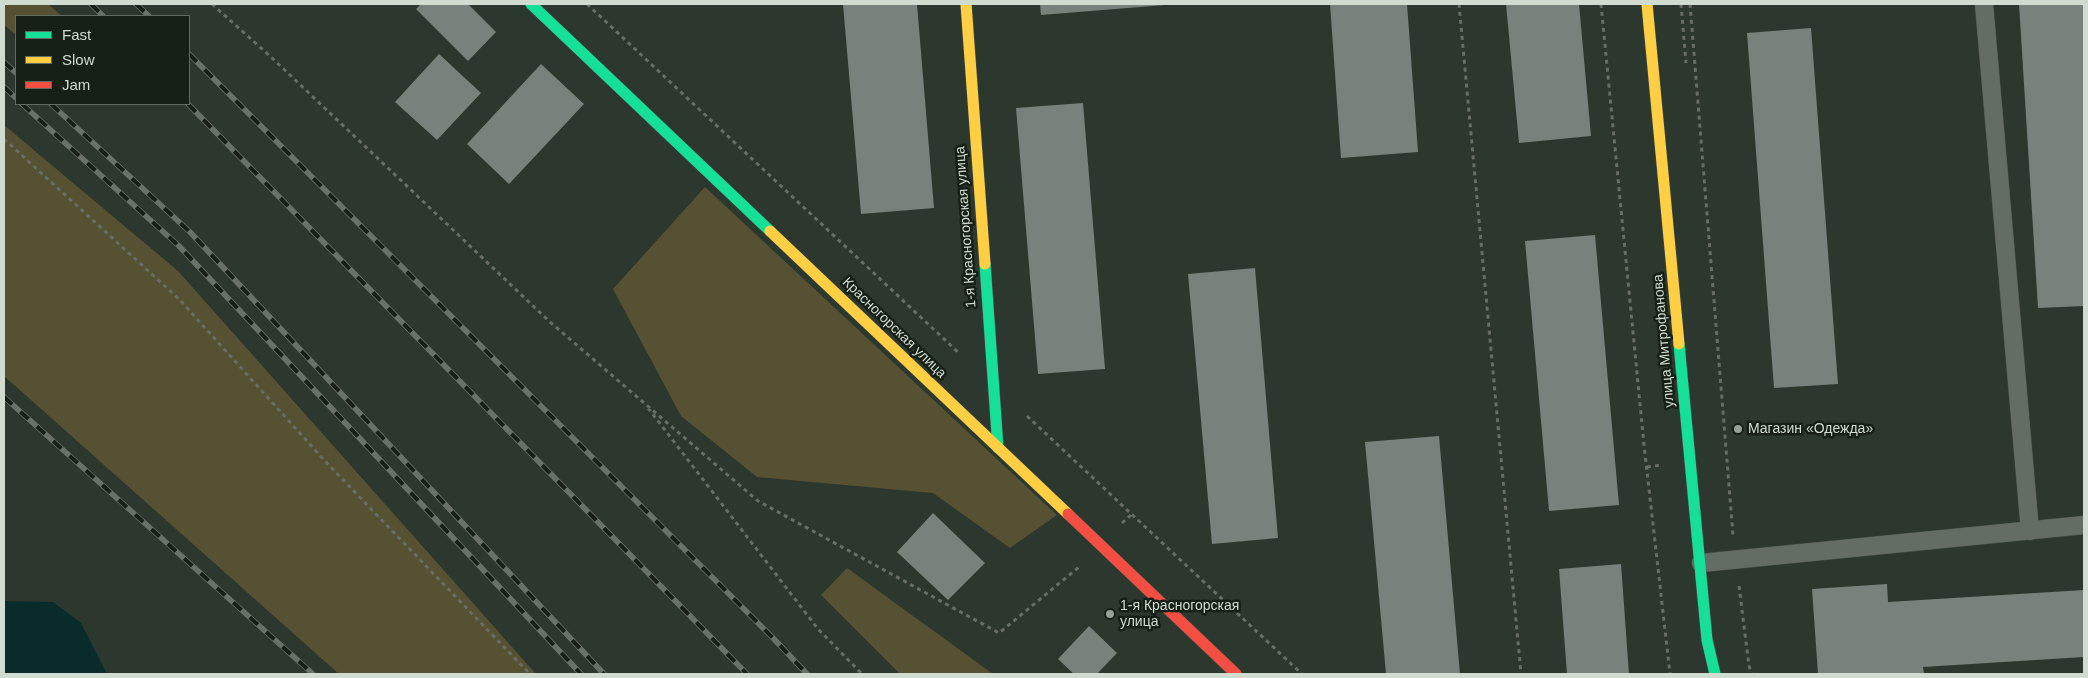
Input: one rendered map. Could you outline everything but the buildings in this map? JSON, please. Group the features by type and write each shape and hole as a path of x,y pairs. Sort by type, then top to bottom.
{"street":[{"name":"Красногорская улица","path":"531,4 1236,674"},
{"name":"1-я Красногорская улица","path":"966,4 998,448"},
{"name":"улица Митрофанова","path":"1648,4 1707,640 1715,674"}],"lane":[{"path":"1984,4 2030,531"},
{"path":"1701,563 2084,525"}],"path":[{"path":"212,4 271,57 550,322 758,501 999,633 1079,568"},
{"path":"586,4 1302,674"},
{"path":"1459,4 1521,674"},
{"path":"1601,4 1643,436 1670,674"},
{"path":"1690,4 1736,559 1749,666 1752,674"},
{"path":"4,139 179,299 324,460 530,674"},
{"path":"642,402 818,629 862,674"}],"shaded area":[{"path":"4,4 48,4 61,15 15,15 15,34 4,25"},
{"path":"4,125 178,271 536,674 339,674 4,376"},
{"path":"705,187 1057,515 1010,548 933,493 757,477 681,416 613,289"},
{"path":"847,568 993,674 900,674 821,595"}],"water":[{"path":"4,601 53,602 81,623 107,674 4,674"}],"railway":[{"path":"91,4 102,15"},
{"path":"136,4 148,15"},
{"path":"190,55 807,674"},
{"path":"4,62 15,72"},
{"path":"4,87 15,97"},
{"path":"23,105 179,246 581,674"},
{"path":"52,105 190,232 604,674"},
{"path":"189,105 747,674"},
{"path":"4,397 313,674"}],"traffic: fast":[{"path":"531,4 770,231"},
{"path":"985,264 998,448"},
{"path":"1679,344 1707,640 1715,674"}],"traffic: slow":[{"path":"966,4 985,264"},
{"path":"1647,4 1679,344"},
{"path":"770,231 1068,514"}],"traffic: jam":[{"path":"1068,514 1236,674"}],"place":[{"name":"Магазин «Одежда»","path":"1738,429"},
{"name":"1-я Красногорская улица","path":"1110,614"}]}
